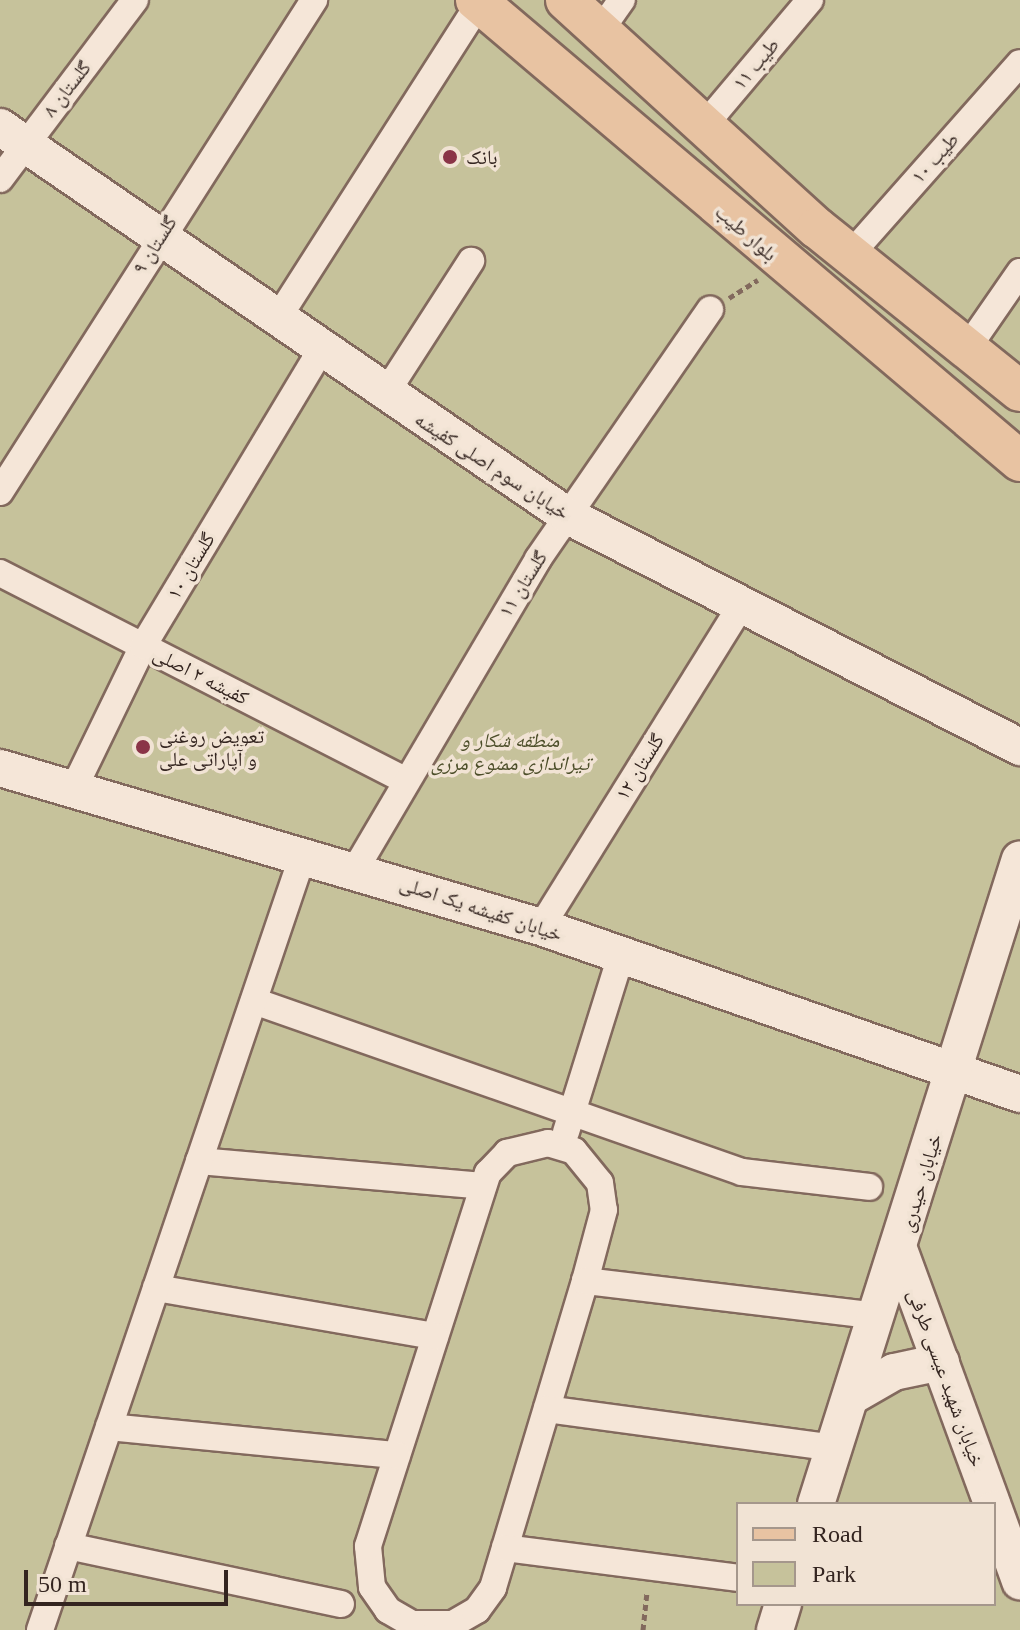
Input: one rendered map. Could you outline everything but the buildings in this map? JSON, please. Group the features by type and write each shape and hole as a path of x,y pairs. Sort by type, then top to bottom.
{"main road":[{"path":"566,0 611,16 703,127 817,228 1020,391"},
{"name":"بلوار طیب","path":"478,1 782,264 1020,461"},
{"path":"747,234 782,196"},
{"path":"782,264 791,240 817,228"}],"street":[{"name":"گلستان ۸","path":"0,179 12,135 135,0"},
{"name":"گلستان ۹","path":"0,492 158,239 314,0"},
{"name":"طیب ۱۱","path":"703,127 810,0"},
{"path":"276,321 478,1"},
{"name":"طیب ۱۰","path":"850,255 1020,63"},
{"name":"خیابان سوم اصلی کفیشه","path":"12,135 384,396 568,516 740,607 1020,747"},
{"path":"384,396 471,261"},
{"path":"966,350 1020,272"},
{"name":"گلستان ۱۱","path":"355,870 402,779 568,516 710,310"},
{"name":"گلستان ۱۰","path":"74,788 143,646 320,352"},
{"name":"کفیشه ۲ اصلی","path":"0,573 402,779"},
{"name":"گلستان ۱۲","path":"541,927 740,607"},
{"name":"خیابان کفیشه یک اصلی","path":"0,768 541,927 1020,1094"},
{"path":"40,1630 303,855"},
{"name":"خیابان حیدری","path":"817,1502 900,1252 1020,859"},
{"path":"562,1146 621,955"},
{"path":"254,1001 571,1117 742,1172 869,1187"},
{"path":"534,1143 562,1146 586,1160 604,1196 585,1281 505,1548 477,1610 440,1627 411,1627 385,1620 372,1587 366,1560 483,1186 507,1153 534,1143"},
{"path":"199,1161 483,1186"},
{"name":"خیابان شهید عیسی طرفی","path":"900,1252 992,1502"},
{"path":"585,1281 879,1316"},
{"path":"156,1288 435,1336"},
{"path":"852,1396 894,1372 941,1362"},
{"path":"547,1409 834,1448"},
{"path":"109,1427 397,1455"},
{"name":"خیابان شهید عیسی طرفی","path":"996,1514 1020,1581"},
{"path":"68,1546 341,1604"},
{"path":"505,1548 736,1578"},
{"path":"775,1630 782,1606"}],"path":[{"path":"710,310 782,264"},
{"path":"643,1630 650,1567"}],"green space":[{"name":"منطقه شکار و تیراندازی ممنوع مرزی","path":"0,0 1020,0 1020,1630 0,1630"}],"place":[{"name":"بانک","path":"450,157"},
{"name":"تعویض روغنی و آپاراتی علی","path":"143,747"}]}
